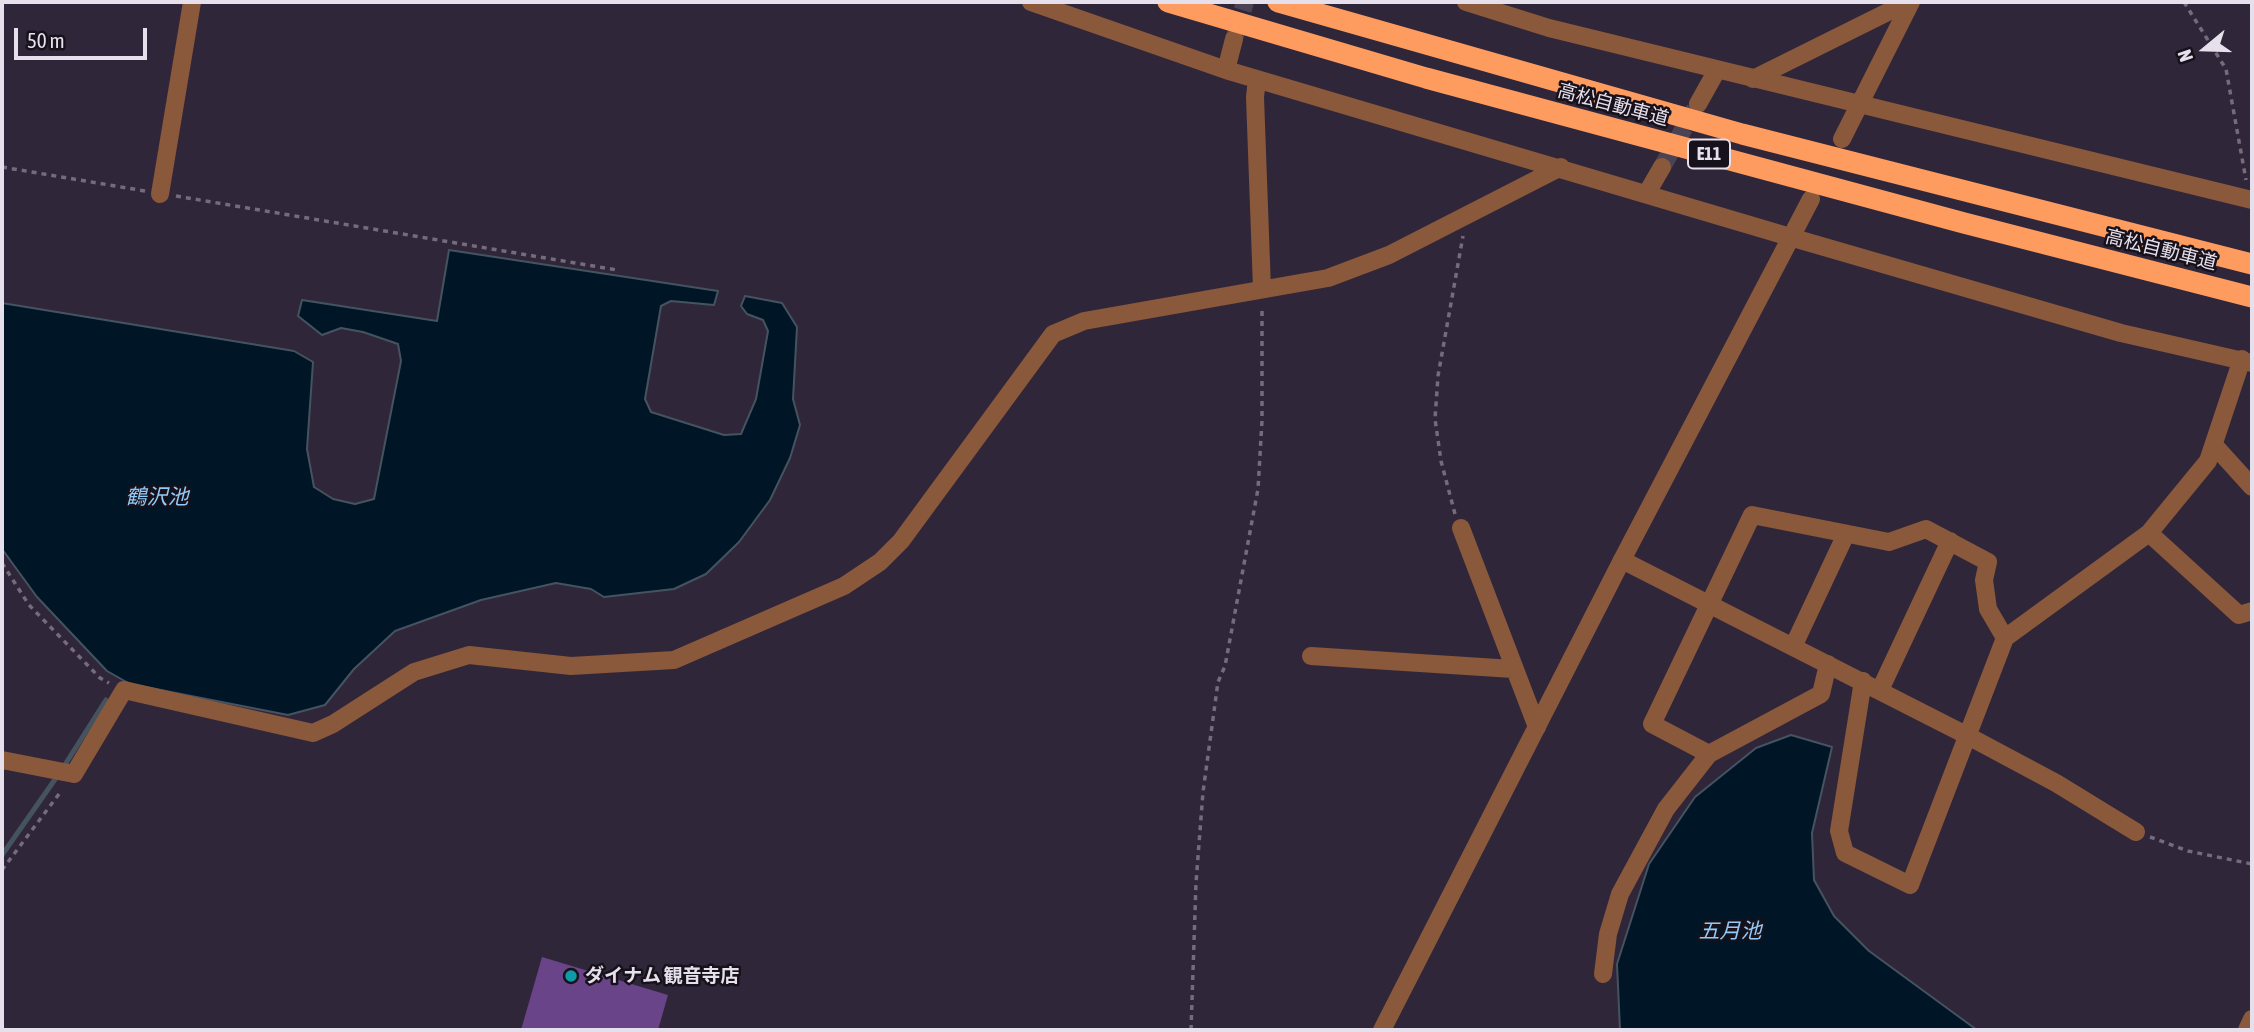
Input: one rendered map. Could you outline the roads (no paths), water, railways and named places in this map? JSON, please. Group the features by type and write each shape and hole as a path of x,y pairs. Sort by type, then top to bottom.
{"highway":[{"name":"高松自動車道","path":"1168,2 1480,93 2252,297"},
{"name":"高松自動車道","path":"1278,2 1742,134 2252,264"}],"street":[{"path":"160,194 192,2"},
{"path":"1031,2 1226,70 1561,167 1790,237 2121,333 2247,361 2208,461 2149,533 2005,638 1910,885 1845,853 1839,831 1863,681"},
{"path":"1466,2 1549,28 2250,200"},
{"path":"1753,79 1910,2"},
{"path":"1842,139 1910,2"},
{"path":"1226,70 1234,39"},
{"path":"1698,104 1717,69"},
{"path":"1257,79 1255,97 1262,289"},
{"path":"2,760 74,774 124,690 313,733 333,724 414,672 469,655 571,666 674,660 844,586 880,562 901,541 1053,334 1084,321 1328,278 1390,255 1561,167"},
{"path":"1647,193 1662,167"},
{"path":"1382,1030 1622,560 1811,199"},
{"path":"2214,445 2252,487"},
{"path":"1710,754 1652,723 1752,515 1889,542 1926,529 1988,562 1983,580 1988,608 2005,638"},
{"path":"1461,528 1537,727"},
{"path":"2149,533 2239,615 2252,611"},
{"path":"1793,647 1846,534"},
{"path":"1880,690 1950,541"},
{"path":"1622,560 1968,736 2056,783 2136,832"},
{"path":"1311,656 1513,669"},
{"path":"1603,974 1608,934 1620,894 1666,808 1710,754 1821,694 1828,664"},
{"path":"2247,1030 2252,1019"}],"water":[{"name":"鶴沢池","path":"449,250 718,291 714,305 671,301 661,306 645,399 651,412 724,435 741,434 756,399 768,331 763,320 747,314 741,306 745,296 782,303 797,327 793,399 800,425 790,458 770,500 739,542 706,574 674,589 604,597 591,589 556,583 481,600 395,631 354,669 325,705 288,715 130,684 107,671 37,597 2,549 2,303 294,351 313,362 307,449 314,487 333,499 355,504 374,499 401,361 398,344 341,328 322,335 298,316 302,300 437,321"},
{"name":"五月池","path":"1791,735 1832,747 1812,833 1814,880 1834,916 1869,951 1977,1030 1620,1030 1617,964 1649,864 1695,797 1756,748"}],"waterway":[{"path":"66,763 106,700"},
{"path":"2,855 56,778"}],"tunnel":[{"path":"1235,36 1245,2"},
{"path":"1662,167 1695,109"}],"place":[{"name":"ダイナム 観音寺店","path":"571,976"}]}
